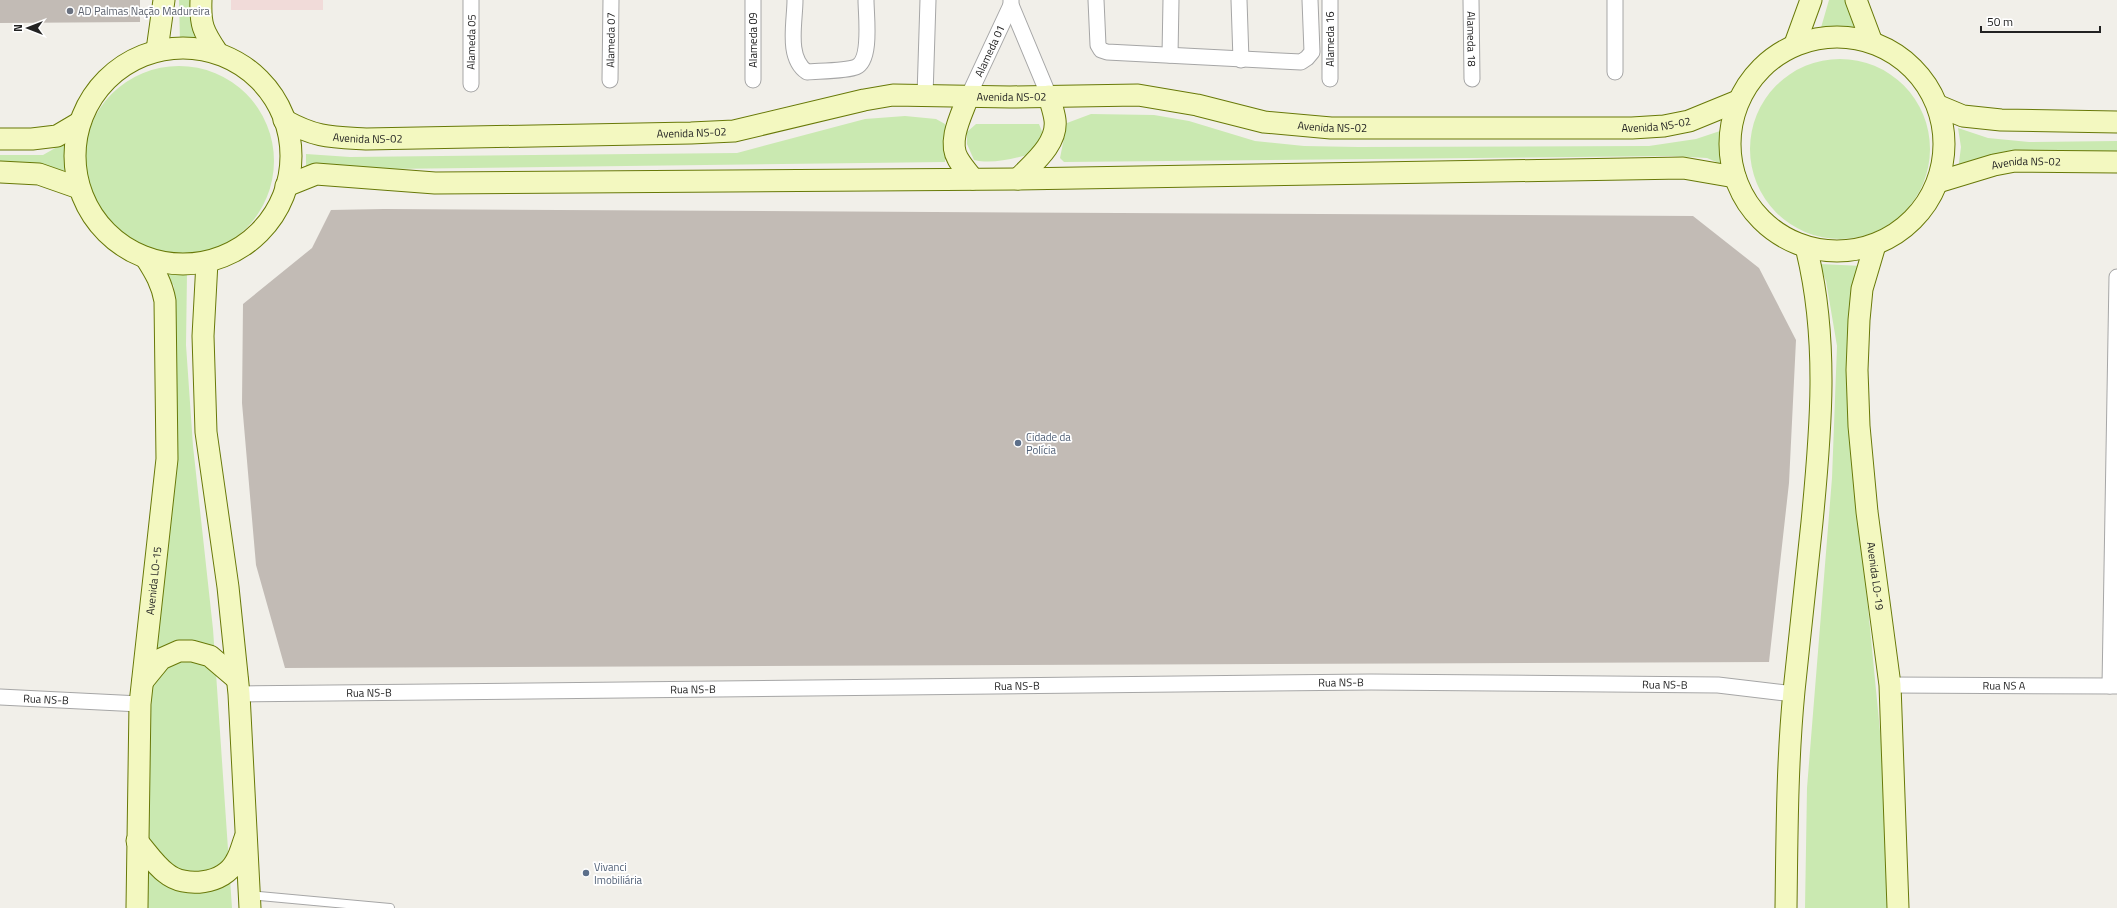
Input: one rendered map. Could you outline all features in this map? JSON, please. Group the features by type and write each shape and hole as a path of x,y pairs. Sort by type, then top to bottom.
{"street":[{"path":"157,50 164,0"},
{"path":"201,0 200,17 204,32 217,52"},
{"name":"Alameda 05","path":"471,0 471,84"},
{"name":"Alameda 07","path":"610,80 611,0"},
{"name":"Alameda 09","path":"753,0 753,80"},
{"path":"796,0 794,49 800,68 807,72 856,67 862,61 867,52 866,0"},
{"path":"925,96 928,0"},
{"path":"1096,0 1096,34 1098,45 1101,50 1107,52 1301,62 1308,58 1312,52 1310,0"},
{"path":"1170,55 1171,0"},
{"path":"1239,0 1241,60"},
{"name":"Alameda 16","path":"1330,0 1330,79"},
{"name":"Alameda 18","path":"1471,0 1472,79"},
{"path":"1615,0 1615,72"},
{"path":"1795,44 1811,0"},
{"path":"1856,0 1871,40"},
{"name":"Alameda 01","path":"1011,2 1049,96"},
{"name":"Alameda 01","path":"968,97 1011,2"},
{"path":"1833,35 1852,36 1871,40 1897,55 1917,74 1926,84 1939,106 1945,132 1944,157 1938,182 1928,202 1914,220 1896,235 1876,245 1853,251 1829,252 1806,247 1775,232 1761,219 1750,207 1735,176 1730,152 1731,126 1738,101 1750,81 1761,68 1777,54 1795,44 1813,38 1833,35"},
{"path":"187,47 217,52 239,63 258,78 274,98 284,120 290,149 290,164 286,186 275,211 259,232 237,249 207,262 168,263 146,258 117,242 104,230 94,218 79,188 74,155 79,123 96,90 123,64 157,50 187,47"},
{"name":"Avenida NS-02","path":"284,120 303,130 322,137 366,139 691,133 734,131 864,100 893,95 968,97 1138,95 1197,105 1264,122 1331,128 1632,128 1664,126 1689,120 1738,101"},
{"path":"1018,179 1046,148 1054,134 1055,122 1049,96"},
{"path":"968,97 956,131 954,146 957,158 973,179"},
{"path":"1939,106 1963,116 2001,120 2117,122"},
{"path":"0,140 32,139 57,136 79,123"},
{"name":"Avenida NS-02","path":"1938,182 1994,165 2015,161 2117,162"},
{"path":"286,186 316,174 435,182 1018,179 1683,168 1735,176"},
{"path":"0,172 39,174 79,188"},
{"name":"Avenida LO-19","path":"1876,245 1862,289 1859,320 1857,378 1859,426 1867,512 1890,685 1898,908"},
{"path":"1786,908 1794,694 1819,455 1821,396 1819,312 1806,247"},
{"name":"Avenida LO-15","path":"137,908 140,704 167,459 166,307 162,288 146,258"},
{"path":"207,262 204,336 206,432 228,587 238,686 250,901"},
{"path":"2113,686 2117,277"},
{"path":"143,681 161,659 178,651 185,651 210,656 238,686"},
{"name":"Rua NS-B","path":"238,686 1387,682 1718,685 1794,694"},
{"name":"Rua NS A","path":"1890,685 2113,686"},
{"name":"Rua NS-B","path":"0,697 140,704"},
{"path":"137,841 166,873 184,882 210,881 225,874 236,862 247,832"}],"lane":[{"path":"250,901 390,908"}],"shaded area":[{"path":"231,0 323,0 323,10 231,10"}],"green space":[{"path":"179,0 192,0 192,20 196,43 180,43"},
{"path":"1829,0 1851,0 1858,30 1820,31"},
{"path":"1849,59 1858,60 1883,69 1904,85 1920,106 1929,131 1929,167 1920,192 1904,213 1883,229 1875,232 1858,238 1831,239 1822,238 1797,229 1783,219 1770,206 1760,192 1751,167 1750,140 1751,131 1760,106 1770,92 1783,79 1797,69 1822,60"},
{"path":"170,66 188,66 207,70 224,77 239,87 253,101 263,116 270,133 274,152 274,170 270,189 263,206 253,221 239,235 224,245 207,252 188,256 170,256 151,252 134,245 119,235 105,221 95,206 88,189 84,170 84,152 88,133 95,116 105,101 119,87 134,77 151,70"},
{"path":"1091,114 1154,115 1189,121 1255,141 1304,146 1649,146 1696,139 1720,131 1721,164 1707,158 1671,156 1064,162 1060,158 1067,123"},
{"path":"905,116 936,119 945,124 945,162 306,170 306,154 350,157 737,153 865,119"},
{"path":"976,124 1039,124 1043,134 1037,153 989,162 974,160 967,144 967,132"},
{"path":"1958,128 1988,138 2029,142 2117,141 2117,153 1958,170 1961,147"},
{"path":"64,143 65,171 33,164 0,166 0,155 43,155"},
{"path":"1819,264 1863,266 1850,313 1847,346 1850,422 1886,793 1889,908 1805,908 1807,788 1832,478 1837,346 1826,281"},
{"path":"162,271 187,273 186,345 193,446 213,629 232,908 146,908 151,708 175,361 174,286"}],"building":[{"name":"AD Palmas Nação Madureira","path":"0,0 140,0 140,22 0,23"},
{"name":"Cidade da Polícia","path":"384,209 1693,216 1759,268 1796,340 1789,483 1769,662 285,668 256,565 242,403 243,304 312,248 331,210"}],"place":[{"name":"AD Palmas Nação Madureira","path":"70,11"},
{"name":"Cidade da Polícia","path":"1018,443"},
{"name":"Vivanci Imobiliária","path":"586,873"}]}
